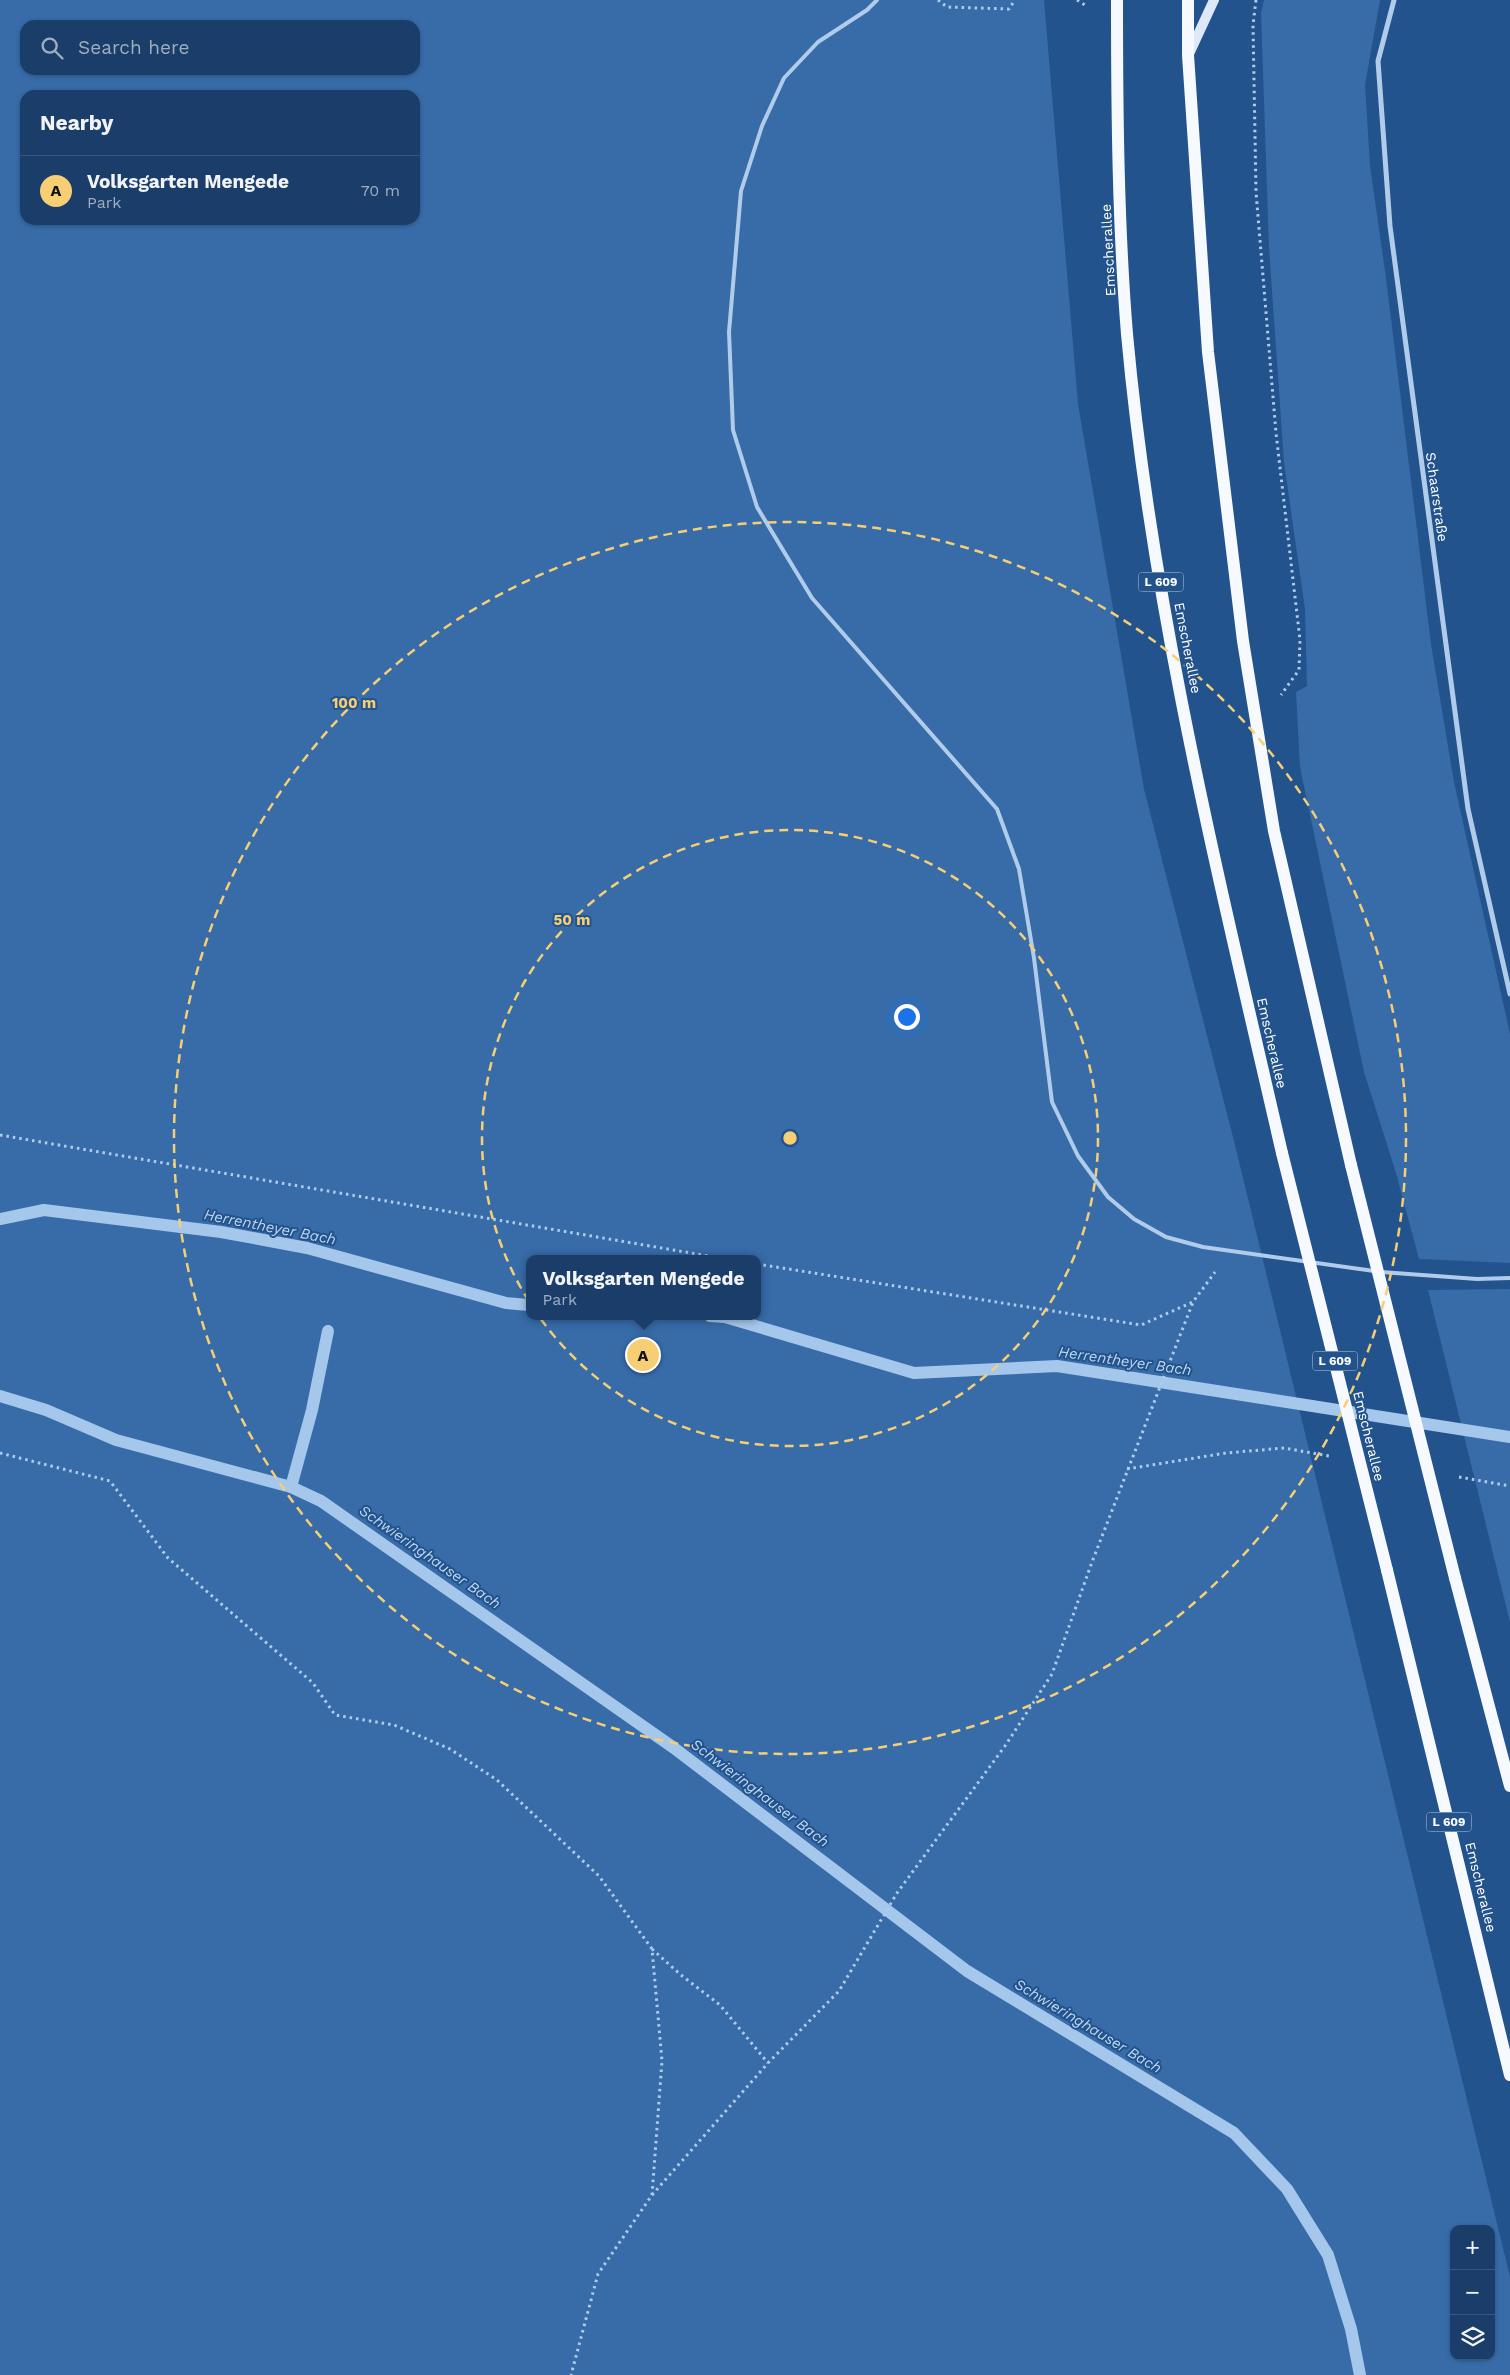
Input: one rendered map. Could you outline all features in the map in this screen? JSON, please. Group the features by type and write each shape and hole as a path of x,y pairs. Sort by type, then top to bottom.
{"main road":[{"name":"Emscherallee","path":"1117,0 1120,187 1127,334 1142,458 1162,591 1198,784 1282,1153 1387,1570 1510,2075"},
{"path":"1188,0 1188,55 1208,352 1243,641 1274,831 1351,1165 1455,1578 1510,1786"},
{"path":"1188,55 1214,0"}],"street":[{"name":"Schaarstraße","path":"1394,0 1378,61 1390,226 1468,809 1510,994"}],"lane":[{"path":"877,0 868,10 818,42 784,78 762,126 740,191 728,332 734,430 757,507 812,598 997,809 1019,869 1034,958 1052,1102 1078,1156 1108,1197 1134,1219 1166,1237 1203,1246 1391,1274 1477,1279 1510,1278"}],"path":[{"path":"938,0 947,7 1009,9 1016,0"},
{"path":"1256,0 1253,25 1256,192 1276,433 1300,640 1299,670 1257,727"},
{"path":"0,1135 703,1255"},
{"path":"571,2375 598,2274 652,2195 768,2063 839,1991 897,1893 1005,1746 1052,1674 1146,1419 1193,1302 1232,1249"},
{"path":"761,1265 1142,1325 1193,1302"},
{"path":"1127,1470 1226,1452 1284,1448 1333,1456"},
{"path":"0,1454 110,1481 168,1558 313,1683 335,1715 394,1725 450,1749 497,1780 599,1876 652,1949 681,1975 720,2005 768,2063"},
{"path":"1451,1476 1510,1486"},
{"path":"652,1949 662,2061 652,2195"}],"shaded area":[{"path":"0,0 1044,0 1078,404 1144,789 1235,1145 1510,2277 1510,2375 0,2375"},
{"path":"1264,0 1380,0 1365,85 1370,166 1386,278 1431,644 1454,782 1510,1034 1510,1263 1419,1259 1396,1173 1364,1072 1300,767 1296,692 1307,686 1305,609 1284,462 1269,248 1261,13"},
{"path":"1510,1289 1510,1622 1428,1290"}],"waterway":[{"name":"Herrentheyer Bach","path":"0,1219 44,1210 221,1232 307,1248 506,1303 526,1305"},
{"name":"Herrentheyer Bach","path":"735,1320 914,1373 1057,1366 1510,1437"},
{"path":"291,1487 312,1410 328,1331"},
{"name":"Schwieringhauser Bach","path":"0,1396 46,1410 116,1440 291,1487 321,1501 674,1748 967,1971 1234,2133 1287,2189 1328,2255 1351,2329 1360,2375"}],"place":[{"name":"Volksgarten Mengede","path":"643,1355"}]}
